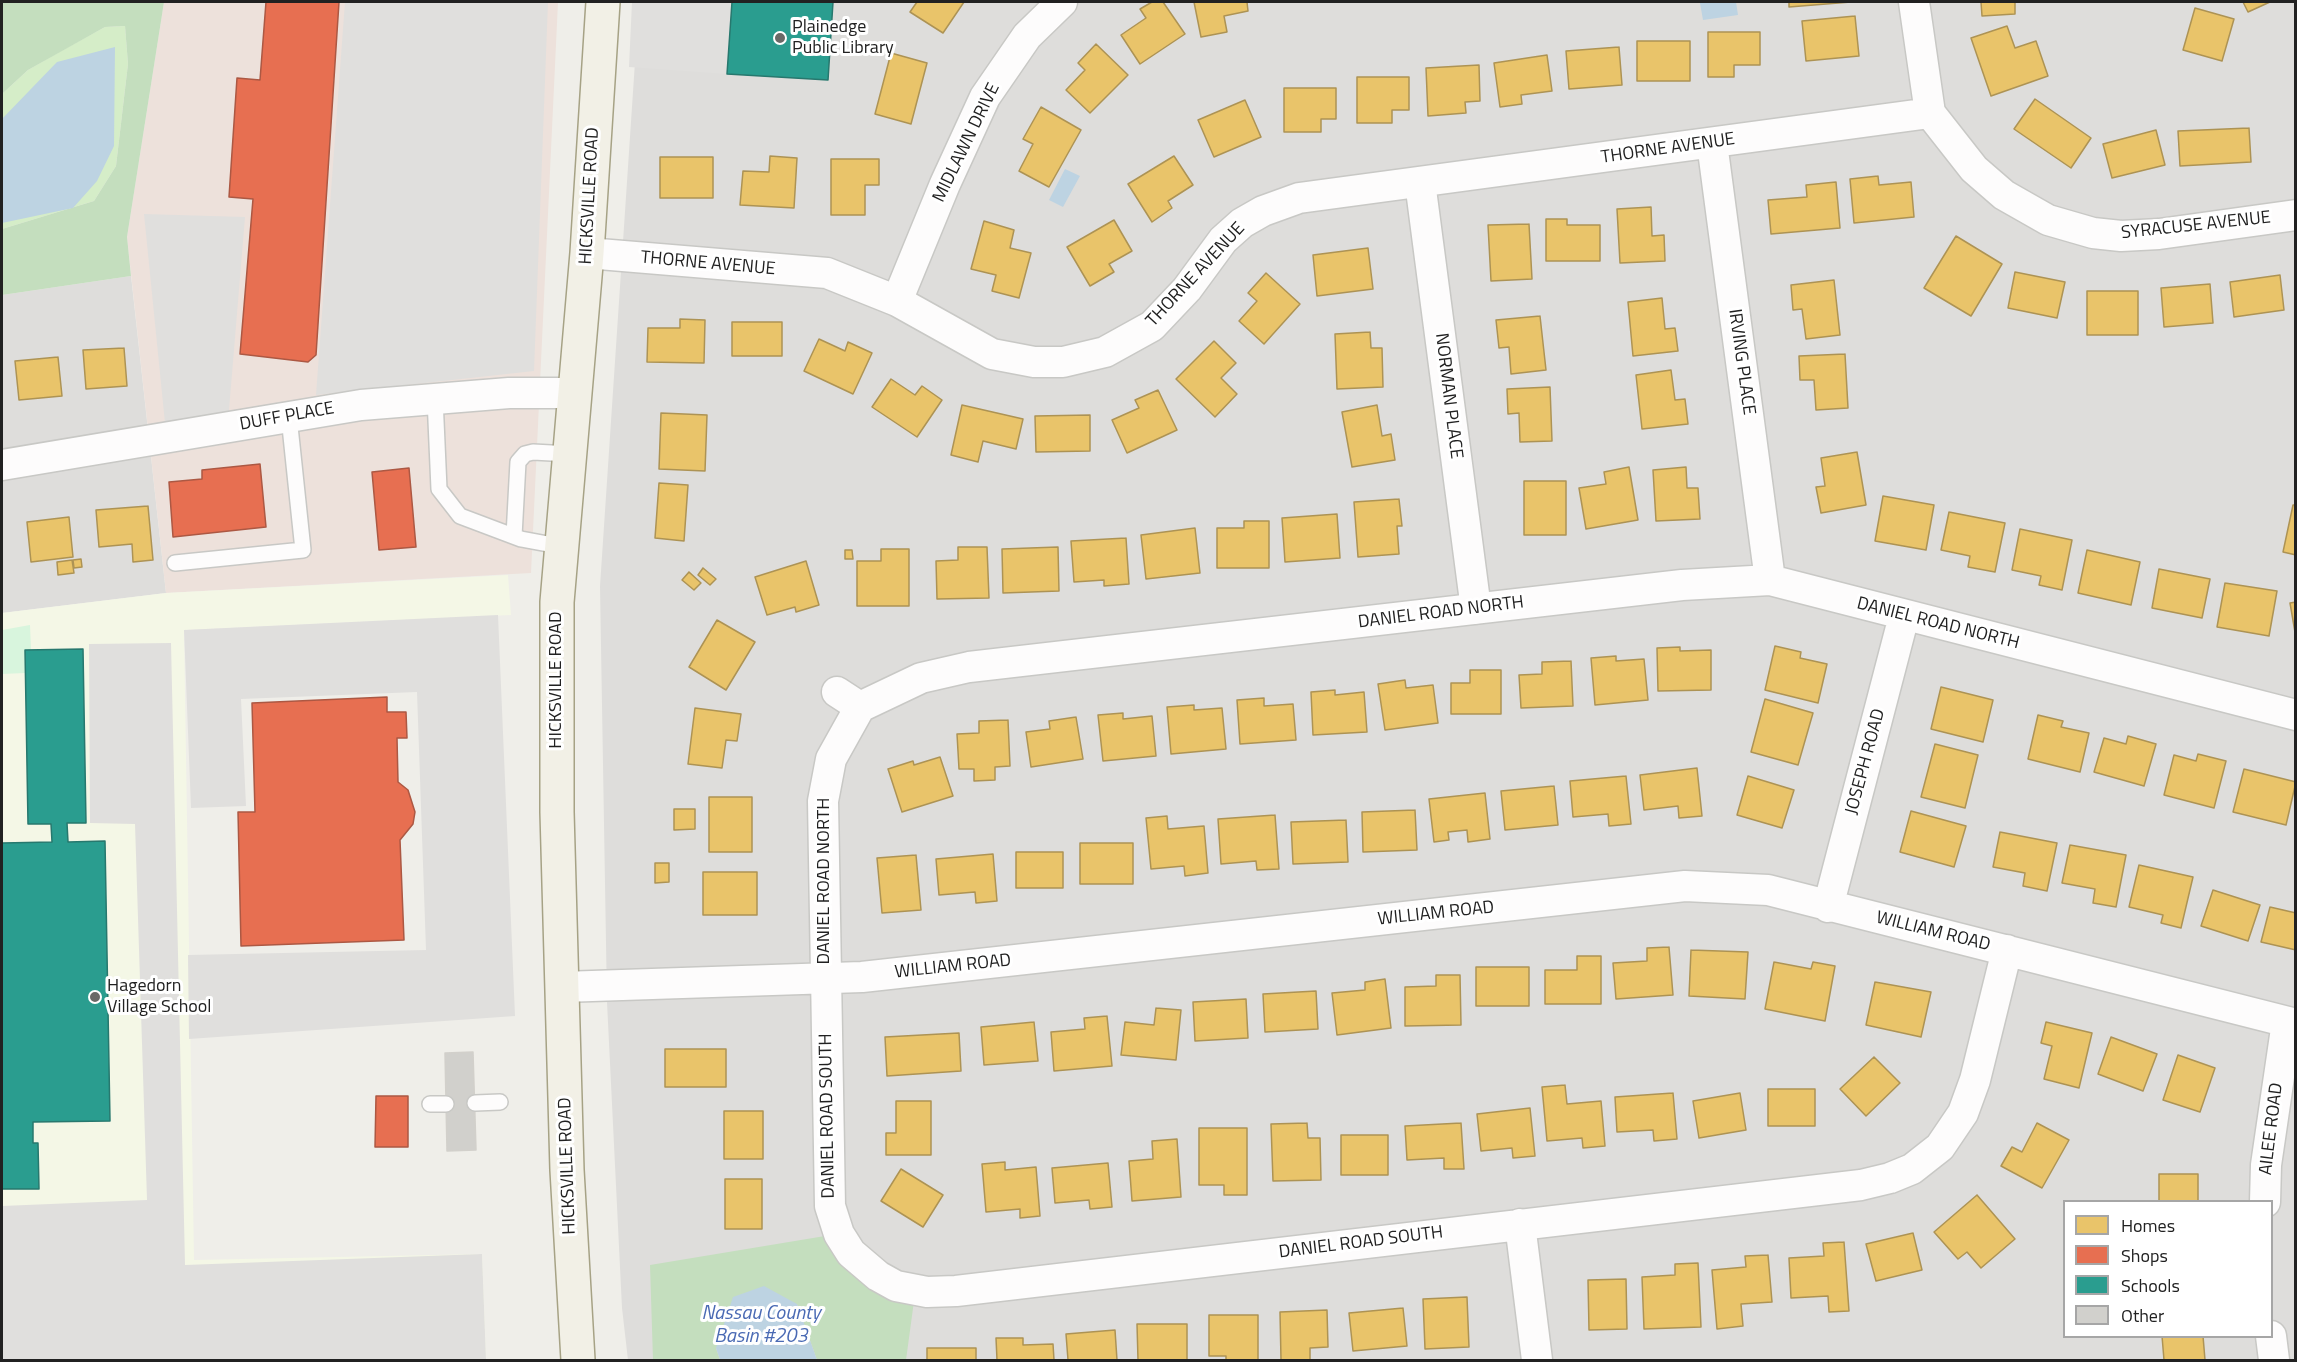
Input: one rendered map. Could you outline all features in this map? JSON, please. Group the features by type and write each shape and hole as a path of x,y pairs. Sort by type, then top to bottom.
{"main road":[{"name":"HICKSVILLE ROAD","path":"578,1360 567,1181 557,812 557,603 564,547 587,253 603,2"}],"street":[{"name":"MIDLAWN DRIVE","path":"897,301 945,184 985,97 1027,36 1062,2"},
{"name":"SYRACUSE AVENUE","path":"1914,2 1930,113 1974,169 2004,195 2048,220 2093,233 2121,236 2159,234 2295,215"},
{"name":"THORNE AVENUE","path":"587,253 827,273 897,301 992,354 1034,362 1063,362 1105,352 1152,326 1187,289 1223,240 1242,223 1263,211 1299,198 1930,113"},
{"name":"IRVING PLACE","path":"1712,143 1770,580"},
{"name":"NORMAN PLACE","path":"1420,182 1476,609"},
{"name":"DUFF PLACE","path":"2,465 361,405 509,393 576,384"},
{"name":"DANIEL ROAD NORTH","path":"826,980 823,801 831,759 849,700 921,678 969,667 1682,585 1770,580 2295,715"},
{"name":"JOSEPH ROAD","path":"1828,907 1904,616"},
{"name":"WILLIAM ROAD","path":"562,987 826,980 1685,886 1768,890 2291,1023"},
{"name":"DANIEL ROAD SOUTH","path":"826,980 830,1206 839,1234 851,1253 878,1276 896,1286 927,1292 956,1291 1861,1185 1890,1178 1912,1168 1940,1147 1963,1113 1975,1080 2007,950"},
{"name":"AILEE ROAD","path":"2265,1200 2266,1165 2291,1023"},
{"path":"1520,1224 1537,1360"},
{"path":"2271,1338 2274,1360"}],"lane":[{"path":"435,398 439,489 460,516 514,536 564,547"},
{"path":"175,563 303,550 289,417"},
{"path":"514,536 518,462 525,454 532,452 570,454"},
{"path":"475,1103 500,1102"}],"shaded area":[{"path":"164,2 558,2 531,573 166,593 127,237"},
{"path":"345,2 548,2 534,371 316,395"},
{"path":"632,2 732,2 727,74 629,67"},
{"path":"639,2 2295,2 2295,1360 628,1360 622,1308 607,1002 600,586"},
{"path":"144,214 245,217 228,422 166,433"},
{"path":"131,276 166,593 2,613 2,295"},
{"name":"Hagedorn Village School","path":"508,575 511,615 184,630 194,1260 482,1254 486,1360 2,1360 2,613 166,593"},
{"path":"498,615 515,1016 189,1039 188,955 426,950 417,692 241,699 246,806 191,808 184,630"},
{"path":"171,643 185,1265 482,1254 486,1360 2,1360 2,1206 147,1200 135,824 90,823 89,644"}],"green space":[{"path":"2,2 164,2 127,237 131,276 2,295 2,229 94,201 116,166 128,64 125,26 105,27 28,70 2,94"},
{"path":"125,26 128,64 116,166 94,201 2,229 2,94 28,70 61,51 105,27"},
{"path":"30,625 31,650 25,650 25,673 2,674 2,630"},
{"path":"825,1236 914,1301 906,1360 817,1360 797,1304 716,1348 720,1360 653,1360 650,1265"}],"water":[{"path":"1736,2 1738,15 1703,20 1700,3"},
{"path":"115,47 114,146 97,181 73,208 2,223 2,119 57,62"},
{"path":"1065,169 1080,176 1063,207 1049,200"},
{"name":"Nassau County Basin #203","path":"764,1286 797,1304 817,1360 720,1360 716,1348 733,1297"}],"building: Homes":[{"path":"917,2 964,2 943,33 910,12"},
{"path":"1152,2 1163,2 1185,34 1140,64 1121,35 1146,18 1140,9"},
{"path":"1194,2 1247,2 1248,11 1224,16 1227,32 1201,37"},
{"path":"1789,2 1851,2 1789,7"},
{"path":"1981,2 2015,2 2015,14 1982,16"},
{"path":"2243,2 2270,2 2248,12"},
{"path":"2195,8 2234,19 2222,61 2183,50"},
{"path":"1855,16 1859,56 1806,61 1802,21"},
{"path":"2007,26 2015,48 2036,41 2048,76 1991,96 1971,38"},
{"path":"1708,32 1760,32 1760,65 1734,65 1734,77 1708,77"},
{"path":"1637,41 1690,41 1690,81 1637,81"},
{"path":"1096,44 1128,75 1090,113 1066,90 1085,70 1078,63"},
{"path":"1619,47 1622,85 1569,89 1566,51"},
{"path":"891,53 927,63 911,124 875,114"},
{"path":"1547,55 1552,91 1521,95 1522,104 1500,107 1494,63"},
{"path":"1479,65 1480,101 1465,102 1466,113 1428,116 1426,68"},
{"path":"1357,77 1409,77 1409,110 1392,110 1392,123 1357,123"},
{"path":"1284,88 1336,88 1336,119 1321,119 1321,132 1284,132"},
{"path":"2035,99 2091,138 2071,168 2014,129"},
{"path":"1245,100 1261,137 1214,157 1198,120"},
{"path":"1041,107 1081,130 1049,187 1019,171 1033,144 1023,139"},
{"path":"2249,128 2251,162 2180,166 2178,131"},
{"path":"2156,130 2165,165 2112,178 2103,144"},
{"path":"770,156 797,158 794,208 740,205 743,171 769,172"},
{"path":"1174,156 1193,185 1168,201 1172,208 1152,222 1128,184"},
{"path":"660,157 713,157 713,198 660,198"},
{"path":"831,159 879,159 879,185 865,185 865,215 831,215"},
{"path":"1878,176 1879,185 1911,182 1914,217 1854,223 1850,179"},
{"path":"1836,182 1840,228 1771,234 1768,200 1807,197 1806,185"},
{"path":"1651,207 1652,236 1664,235 1665,261 1620,263 1617,209"},
{"path":"1546,219 1567,219 1567,225 1600,225 1600,261 1546,261"},
{"path":"1114,220 1132,251 1109,264 1114,272 1090,286 1067,247"},
{"path":"984,221 1014,230 1010,248 1031,253 1019,298 992,291 996,275 971,269"},
{"path":"1529,224 1532,279 1491,281 1488,225"},
{"path":"1956,236 2002,264 1971,316 1924,288"},
{"path":"1368,248 1373,289 1317,296 1313,255"},
{"path":"2015,272 2065,282 2057,318 2008,308"},
{"path":"1266,273 1300,304 1264,344 1239,321 1257,301 1248,293"},
{"path":"2280,275 2284,310 2234,317 2230,282"},
{"path":"1834,280 1840,335 1806,339 1802,309 1793,310 1791,285"},
{"path":"2210,284 2213,323 2164,327 2161,288"},
{"path":"2087,291 2138,291 2138,335 2087,335"},
{"path":"1662,298 1665,329 1675,328 1678,351 1633,356 1628,302"},
{"path":"1540,316 1546,370 1511,374 1509,347 1499,348 1496,320"},
{"path":"680,319 705,320 704,363 647,362 648,328 680,328"},
{"path":"732,322 782,322 782,356 732,356"},
{"path":"1370,332 1371,348 1382,348 1383,387 1337,389 1335,334"},
{"path":"819,339 845,351 848,342 872,353 853,394 804,371"},
{"path":"1214,341 1236,363 1221,378 1237,394 1215,417 1176,379"},
{"path":"124,348 127,386 86,389 83,350"},
{"path":"1845,354 1848,408 1816,410 1814,380 1800,380 1799,356"},
{"path":"58,357 62,396 19,400 15,361"},
{"path":"1671,370 1675,400 1685,399 1688,424 1642,429 1636,375"},
{"path":"891,379 915,395 922,386 942,400 917,437 872,407"},
{"path":"1550,387 1552,441 1520,442 1519,413 1508,414 1507,389"},
{"path":"1158,390 1177,430 1127,453 1112,420 1139,408 1135,400"},
{"path":"962,405 1023,419 1016,449 983,441 978,462 951,455"},
{"path":"1377,405 1382,436 1391,434 1395,460 1352,467 1342,412"},
{"path":"661,413 707,415 705,471 659,469"},
{"path":"1090,415 1090,451 1036,452 1035,416"},
{"path":"1857,452 1866,505 1821,513 1816,487 1825,486 1821,458"},
{"path":"1629,467 1638,520 1586,529 1579,488 1606,484 1604,472"},
{"path":"1686,467 1687,488 1698,488 1700,519 1656,521 1653,470"},
{"path":"1524,481 1566,481 1566,535 1524,535"},
{"path":"659,483 688,485 684,541 655,538"},
{"path":"1883,496 1934,505 1926,550 1875,541"},
{"path":"1399,499 1402,526 1397,526 1399,554 1358,557 1354,502"},
{"path":"2293,505 2296,505 2296,555 2283,552"},
{"path":"148,506 153,560 133,562 132,544 99,547 96,510"},
{"path":"1949,512 2005,523 1995,572 1968,567 1970,556 1941,550"},
{"path":"1337,514 1340,558 1285,562 1282,518"},
{"path":"69,517 73,557 31,562 27,522"},
{"path":"1244,521 1269,521 1269,568 1217,568 1217,528 1244,528"},
{"path":"1195,528 1200,573 1146,579 1141,535"},
{"path":"2020,529 2072,540 2062,590 2039,585 2041,576 2012,570"},
{"path":"1126,538 1129,584 1104,586 1104,580 1074,582 1071,541"},
{"path":"958,547 987,547 989,598 937,599 936,561 958,560"},
{"path":"1058,547 1059,591 1003,593 1002,549"},
{"path":"881,549 909,549 909,606 857,606 857,561 881,561"},
{"path":"845,550 852,550 853,559 845,559"},
{"path":"2087,550 2140,562 2131,605 2078,593"},
{"path":"81,559 82,567 74,568 73,560"},
{"path":"72,560 74,573 58,575 57,562"},
{"path":"806,561 819,605 796,612 795,607 767,615 755,577"},
{"path":"703,568 716,579 710,585 698,575"},
{"path":"2159,569 2210,579 2202,618 2152,608"},
{"path":"689,572 701,583 694,590 682,580"},
{"path":"2225,583 2277,591 2269,636 2217,627"},
{"path":"2296,602 2296,638 2290,603"},
{"path":"717,620 755,642 726,690 689,667"},
{"path":"1775,646 1801,652 1800,658 1827,664 1818,703 1765,690"},
{"path":"1680,647 1680,651 1711,650 1711,690 1658,691 1657,648"},
{"path":"1616,656 1616,661 1644,659 1648,700 1595,705 1591,658"},
{"path":"1571,661 1573,706 1521,708 1519,675 1542,674 1542,662"},
{"path":"1470,670 1501,670 1501,714 1451,714 1451,683 1470,683"},
{"path":"1405,680 1406,688 1433,685 1438,723 1385,730 1378,684"},
{"path":"1941,687 1993,700 1983,742 1931,729"},
{"path":"1335,690 1335,695 1364,692 1367,732 1313,735 1311,692"},
{"path":"1264,698 1264,706 1293,704 1296,740 1240,744 1237,700"},
{"path":"1765,699 1813,713 1798,765 1751,752"},
{"path":"1194,705 1194,710 1222,708 1226,749 1171,754 1167,707"},
{"path":"695,708 741,714 737,741 726,740 722,768 688,764"},
{"path":"1123,713 1123,719 1152,716 1156,756 1103,761 1098,715"},
{"path":"2038,715 2063,721 2061,727 2089,733 2080,772 2028,759"},
{"path":"1076,717 1083,759 1031,767 1026,732 1050,729 1049,721"},
{"path":"1008,720 1010,766 995,767 995,780 974,781 974,769 959,769 957,734 979,733 979,721"},
{"path":"2128,736 2156,744 2144,786 2094,772 2104,738 2126,744"},
{"path":"1935,744 1978,755 1965,808 1921,797"},
{"path":"2198,754 2226,761 2214,808 2164,795 2174,755 2196,761"},
{"path":"940,757 953,796 902,812 888,769 913,761 914,765"},
{"path":"1697,768 1702,816 1679,818 1678,806 1644,810 1640,775"},
{"path":"2244,769 2296,782 2286,825 2233,812"},
{"path":"1626,776 1631,824 1609,826 1608,814 1573,817 1570,781"},
{"path":"1748,776 1794,790 1782,828 1737,815"},
{"path":"1554,786 1558,825 1505,830 1501,791"},
{"path":"1485,793 1490,839 1468,842 1467,830 1448,832 1449,840 1434,842 1429,799"},
{"path":"709,797 752,797 752,852 709,852"},
{"path":"674,809 695,809 695,829 674,830"},
{"path":"1415,810 1417,850 1363,852 1362,812"},
{"path":"1911,811 1966,826 1954,867 1900,852"},
{"path":"1275,815 1279,869 1257,870 1256,861 1221,864 1218,819"},
{"path":"1167,816 1168,829 1204,826 1208,873 1185,876 1184,866 1151,869 1146,818"},
{"path":"1346,820 1348,862 1293,864 1291,822"},
{"path":"2000,832 2057,843 2047,891 2023,886 2025,873 1993,867"},
{"path":"1080,843 1133,843 1133,884 1080,884"},
{"path":"2070,845 2126,855 2116,907 2093,903 2095,889 2062,883"},
{"path":"1016,852 1063,852 1063,888 1016,888"},
{"path":"993,854 997,901 976,903 975,892 939,895 936,859"},
{"path":"916,855 921,910 882,913 877,858"},
{"path":"655,863 669,863 669,882 655,883"},
{"path":"2139,865 2193,877 2181,928 2161,923 2163,915 2129,907"},
{"path":"703,872 757,872 757,915 703,915"},
{"path":"2213,890 2260,905 2248,941 2201,926"},
{"path":"2270,907 2296,913 2296,950 2261,942"},
{"path":"1669,947 1673,995 1616,999 1613,963 1647,961 1647,948"},
{"path":"1691,950 1748,952 1745,999 1689,996"},
{"path":"1577,956 1601,956 1601,1004 1545,1004 1545,970 1577,970"},
{"path":"1774,962 1811,969 1813,962 1835,966 1825,1021 1765,1009"},
{"path":"1476,967 1529,967 1529,1006 1476,1006"},
{"path":"1436,975 1460,975 1461,1025 1405,1026 1405,987 1436,986"},
{"path":"1385,979 1391,1028 1337,1035 1332,993 1365,990 1365,982"},
{"path":"1875,982 1931,992 1921,1037 1866,1025"},
{"path":"1316,991 1318,1029 1265,1032 1263,994"},
{"path":"1246,999 1248,1038 1195,1041 1193,1002"},
{"path":"1156,1008 1181,1010 1176,1060 1121,1055 1125,1022 1154,1025"},
{"path":"1107,1016 1112,1066 1054,1071 1051,1032 1085,1029 1084,1018"},
{"path":"1034,1022 1038,1061 984,1065 981,1027"},
{"path":"2046,1022 2092,1033 2079,1088 2044,1079 2052,1046 2041,1043"},
{"path":"959,1033 961,1071 887,1076 885,1037"},
{"path":"2111,1037 2157,1054 2143,1091 2098,1074"},
{"path":"665,1049 726,1049 726,1087 665,1087"},
{"path":"2178,1055 2215,1068 2200,1112 2163,1100"},
{"path":"1874,1057 1900,1083 1866,1116 1840,1089"},
{"path":"1565,1085 1567,1104 1601,1101 1605,1146 1583,1148 1582,1138 1547,1141 1542,1087"},
{"path":"1768,1089 1815,1089 1815,1126 1768,1126"},
{"path":"1673,1093 1677,1139 1654,1141 1653,1130 1617,1132 1615,1097"},
{"path":"1740,1093 1746,1130 1699,1138 1693,1101"},
{"path":"896,1101 931,1101 931,1155 886,1155 886,1133 896,1133"},
{"path":"1530,1108 1535,1156 1513,1158 1512,1148 1481,1151 1477,1114"},
{"path":"724,1111 763,1111 763,1159 724,1159"},
{"path":"1307,1123 1308,1138 1320,1138 1321,1180 1273,1181 1271,1124"},
{"path":"1461,1123 1464,1169 1444,1169 1444,1158 1407,1160 1405,1126"},
{"path":"2037,1123 2069,1140 2042,1188 2001,1166 2012,1147 2022,1152"},
{"path":"1199,1128 1247,1128 1247,1195 1224,1195 1224,1185 1199,1185"},
{"path":"1341,1135 1388,1135 1388,1175 1341,1175"},
{"path":"1177,1139 1181,1197 1132,1201 1129,1161 1153,1159 1152,1141"},
{"path":"1005,1162 1005,1170 1036,1167 1040,1216 1020,1218 1020,1209 986,1212 982,1164"},
{"path":"1108,1163 1112,1207 1090,1209 1089,1200 1055,1203 1052,1168"},
{"path":"901,1169 943,1195 923,1227 881,1201"},
{"path":"2159,1174 2198,1174 2198,1200 2159,1200"},
{"path":"725,1179 762,1179 762,1229 725,1229"},
{"path":"1977,1195 2015,1239 1981,1268 1967,1252 1958,1259 1934,1232"},
{"path":"1913,1233 1922,1270 1876,1281 1866,1244"},
{"path":"1844,1242 1849,1311 1829,1312 1828,1296 1791,1298 1789,1258 1824,1256 1823,1243"},
{"path":"1768,1255 1772,1302 1741,1304 1743,1326 1717,1329 1712,1270 1746,1267 1745,1256"},
{"path":"1698,1263 1701,1327 1644,1329 1642,1277 1675,1275 1675,1264"},
{"path":"1626,1279 1627,1329 1589,1330 1588,1280"},
{"path":"1467,1297 1469,1347 1425,1349 1423,1299"},
{"path":"1403,1308 1407,1346 1353,1351 1349,1313"},
{"path":"1327,1310 1328,1347 1310,1348 1310,1360 1281,1360 1280,1312"},
{"path":"1209,1315 1258,1315 1258,1360 1226,1360 1226,1356 1209,1356"},
{"path":"1137,1324 1187,1324 1187,1360 1138,1360"},
{"path":"1115,1330 1117,1360 1068,1360 1066,1334"},
{"path":"996,1338 1023,1338 1023,1345 1053,1344 1054,1360 997,1360"},
{"path":"2162,1338 2203,1338 2205,1360 2164,1360"},
{"path":"927,1348 976,1348 976,1360 927,1360"}],"building: Shops":[{"path":"266,2 339,2 316,355 308,362 240,354 253,199 229,197 237,78 260,80"},
{"path":"260,464 266,527 173,537 169,482 202,479 202,470"},
{"path":"409,468 416,547 379,550 372,472"},
{"path":"387,697 387,712 406,712 407,738 397,738 398,782 408,790 415,812 413,824 400,840 404,940 241,946 238,812 255,812 252,703"},
{"path":"376,1096 408,1096 408,1147 375,1147"}],"building: Schools":[{"name":"Plainedge Public Library","path":"732,2 833,2 828,80 727,74"},
{"path":"83,649 86,823 67,823 68,842 105,841 110,1121 33,1122 33,1143 38,1143 39,1189 2,1189 2,843 52,842 51,824 28,824 25,650"}],"building: Other":[{"path":"473,1052 476,1150 447,1151 445,1053"}],"place":[{"name":"Plainedge Public Library","path":"780,38"},
{"name":"Hagedorn Village School","path":"95,997"}]}
